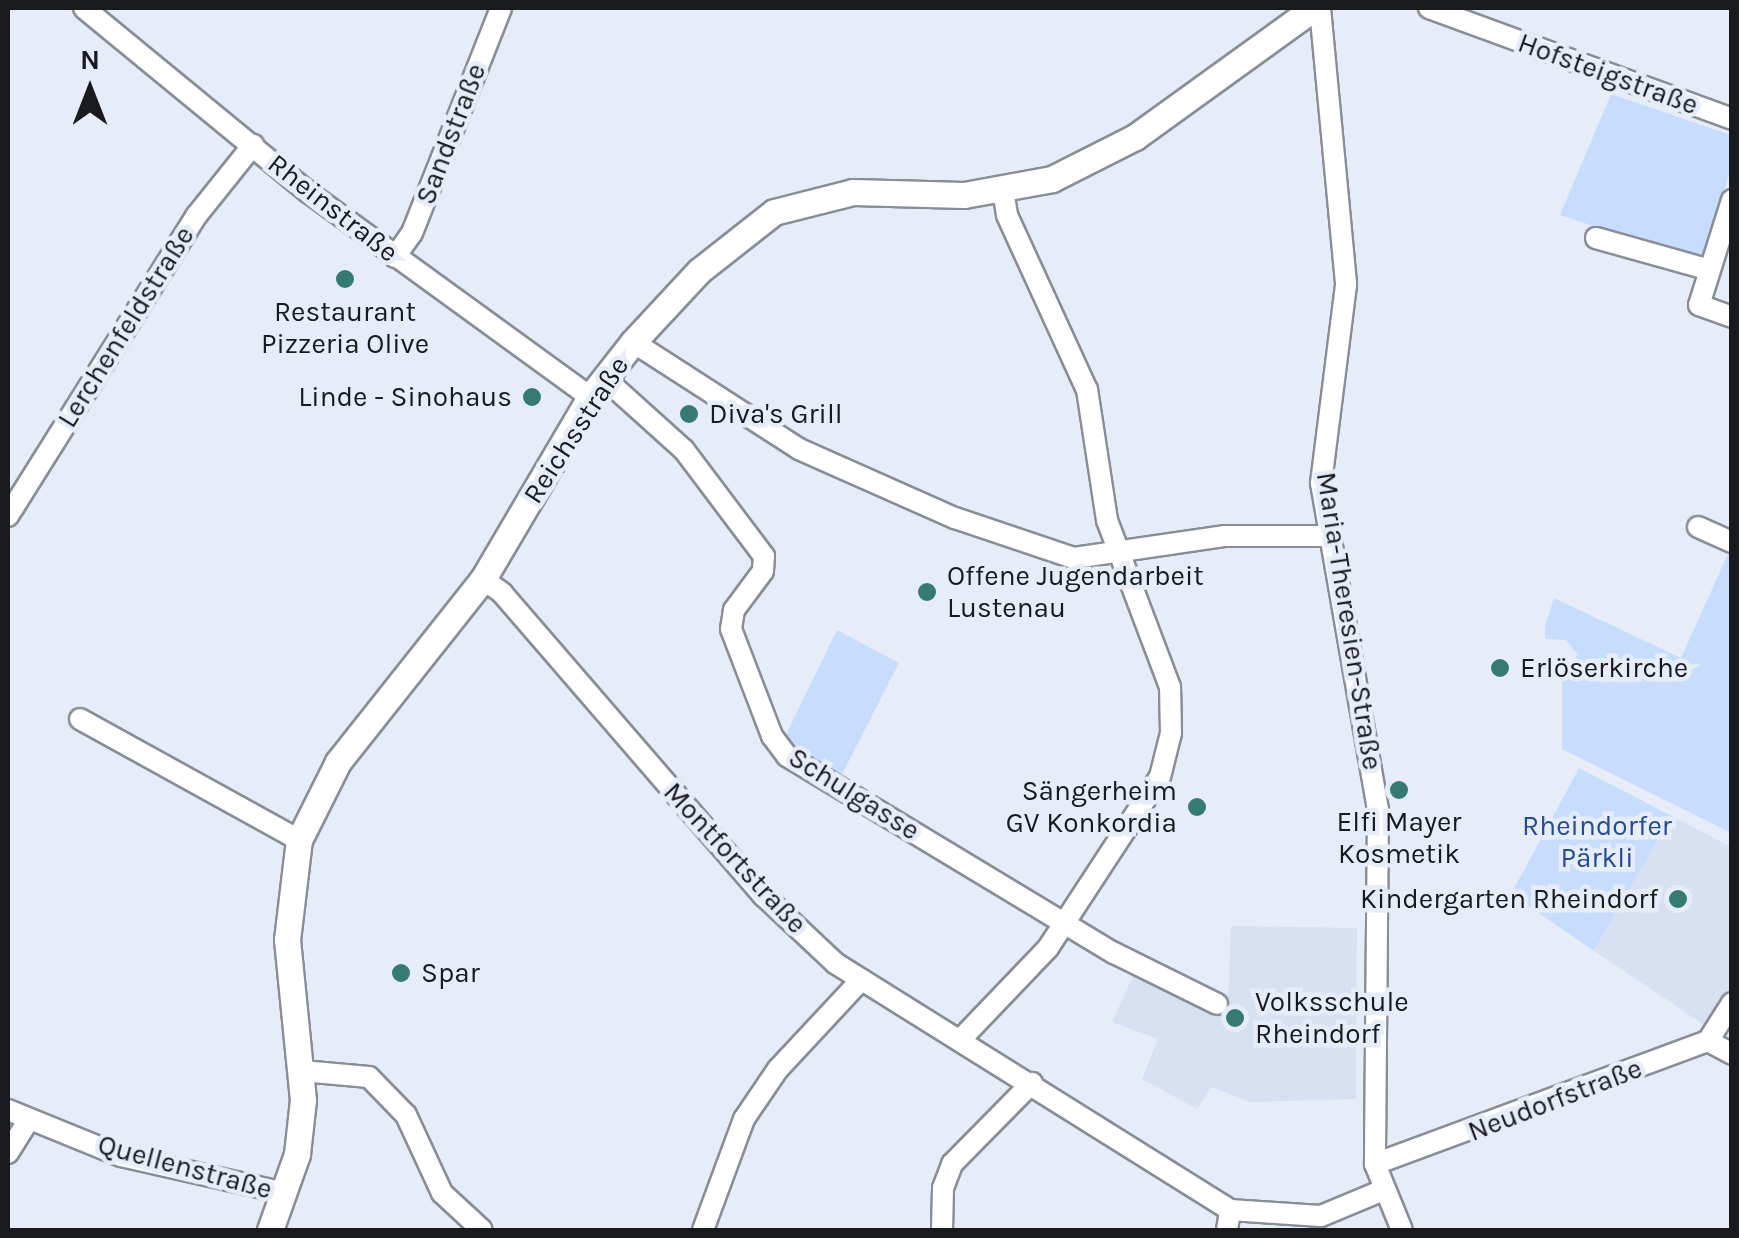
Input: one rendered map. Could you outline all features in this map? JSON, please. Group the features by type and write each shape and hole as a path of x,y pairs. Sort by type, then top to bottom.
{"main road":[{"name":"Reichsstraße","path":"270,1230 297,1154 302,1071 287,940 299,840 338,762 483,579 597,388 633,342 699,271 774,212 853,192 1003,190 1052,179 1135,137 1317,8"}],"street":[{"name":"Rheinstraße","path":"84,8 394,257 597,388"},
{"name":"Sandstraße","path":"394,257 412,233 501,8"},
{"name":"Maria-Theresien-Straße","path":"1317,8 1346,285 1321,483 1366,712 1378,810 1375,1164 1382,1191 1402,1230"},
{"name":"Hofsteigstraße","path":"1429,8 1732,119"},
{"name":"Lerchenfeldstraße","path":"8,516 198,215 253,145"},
{"path":"962,1038 1064,923 1160,777 1171,733 1170,687 1107,520 1088,390 1008,215 1003,190"},
{"path":"1732,200 1725,246 1710,270 1700,305 1732,316"},
{"path":"1596,238 1710,270"},
{"path":"633,342 799,449 920,503 1074,558 1119,556 1226,536 1330,536"},
{"name":"Schulgasse","path":"597,388 684,450 764,556 763,571 734,610 732,629 767,725 788,756 1064,923 1216,1004"},
{"path":"1698,526 1732,542"},
{"name":"Montfortstraße","path":"483,579 502,592 764,896 861,980 962,1038 1228,1220 1321,1216 1382,1191"},
{"path":"80,719 299,840"},
{"path":"703,1230 744,1119 778,1070 861,980"},
{"path":"1732,1002 1708,1041 1732,1054"},
{"name":"Neudorfstraße","path":"1375,1164 1708,1041"},
{"path":"302,1071 369,1078 406,1115 442,1193 482,1230"},
{"path":"942,1230 943,1188 952,1164 1032,1084"},
{"name":"Quellenstraße","path":"8,1110 121,1156 285,1194"},
{"path":"8,1153 29,1119"}],"shaded area":[{"name":"Kindergarten Rheindorf","path":"1672,816 1731,847 1731,988 1707,1027 1594,951"},
{"name":"Volksschule Rheindorf","path":"1231,926 1357,928 1356,1099 1250,1102 1212,1087 1197,1109 1142,1079 1158,1039 1112,1022 1133,976 1218,1014 1228,1002"}],"green space":[{"path":"1611,94 1731,135 1731,168 1704,256 1697,261 1560,215"},
{"path":"1731,547 1731,833 1562,749 1562,676 1573,670 1577,654 1566,640 1545,639 1545,626 1554,598 1681,658"},
{"path":"837,630 899,663 836,786 780,747"},
{"name":"Rheindorfer Pärkli","path":"1579,768 1672,816 1594,951 1511,894"}],"place":[{"name":"Restaurant Pizzeria Olive","path":"345,279"},
{"name":"Linde - Sinohaus","path":"532,397"},
{"name":"Diva's Grill","path":"689,414"},
{"name":"Offene Jugendarbeit Lustenau","path":"927,592"},
{"name":"Erlöserkirche","path":"1500,668"},
{"name":"Elfi Mayer Kosmetik","path":"1399,790"},
{"name":"Sängerheim GV Konkordia","path":"1197,807"},
{"name":"Kindergarten Rheindorf","path":"1678,899"},
{"name":"Spar","path":"401,973"},
{"name":"Volksschule Rheindorf","path":"1235,1018"}]}
